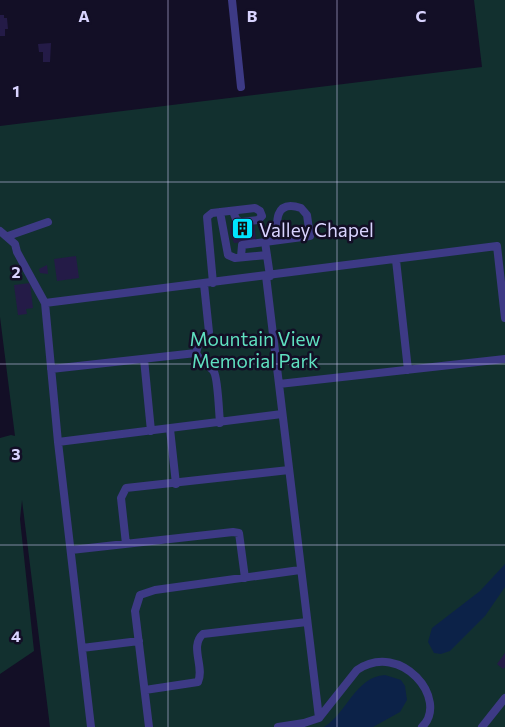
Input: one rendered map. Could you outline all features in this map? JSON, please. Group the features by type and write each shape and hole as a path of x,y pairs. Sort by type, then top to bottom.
{"lane":[{"path":"232,0 241,87"},
{"path":"241,258 242,245 310,236 307,215 301,208 290,206 279,213 276,220 278,240"},
{"path":"213,283 206,220 209,215 233,211"},
{"path":"220,212 226,252 231,257 241,258 267,255"},
{"path":"8,236 48,222"},
{"path":"0,231 16,244 17,252 45,303 58,442 91,727"},
{"path":"266,242 288,470 318,718"},
{"path":"45,303 497,246 505,318"},
{"path":"396,260 408,370"},
{"path":"204,284 209,332 199,342 196,353 203,365 210,368 215,374 220,423"},
{"path":"52,369 196,353"},
{"path":"144,359 151,431"},
{"path":"279,384 505,359"},
{"path":"58,442 282,414"},
{"path":"170,429 176,484"},
{"path":"126,544 121,498 126,488 176,484 288,470"},
{"path":"71,550 233,532 239,533 245,578"},
{"path":"149,727 139,641 136,605 138,598 144,593 300,570"},
{"path":"145,690 198,682 200,675 198,644 204,634 306,622"},
{"path":"82,648 139,641"},
{"path":"278,727 304,723 318,718 357,670 365,665 384,661 406,668 425,690 430,701 430,712 427,722 422,727"},
{"path":"482,727 505,698"}],"green space":[{"name":"Mountain View Memorial Park","path":"474,0 505,0 505,727 50,727 22,500 20,519 34,651 0,674 0,438 11,435 15,436 0,317 0,126 482,67"}],"water":[{"path":"505,564 505,587 485,616 450,651 441,654 434,653 428,642 432,628 480,591"},
{"path":"385,675 401,680 405,686 407,700 400,712 373,727 324,727 332,721 366,682 375,677"}],"building":[{"path":"0,15 4,15 4,18 7,18 8,29 5,29 5,36 0,36"},
{"path":"51,43 50,62 43,62 43,52 39,52 38,44"},
{"name":"Valley Chapel","path":"254,220 256,241 234,243 230,233 231,223 242,225"},
{"path":"76,256 79,278 57,281 54,259"},
{"path":"47,265 48,274 40,273 39,269"},
{"path":"30,283 33,308 26,309 27,314 18,315 14,285"},
{"path":"505,653 505,667 503,669 497,664"}],"place":[{"name":"Valley Chapel","path":"243,229"}]}
